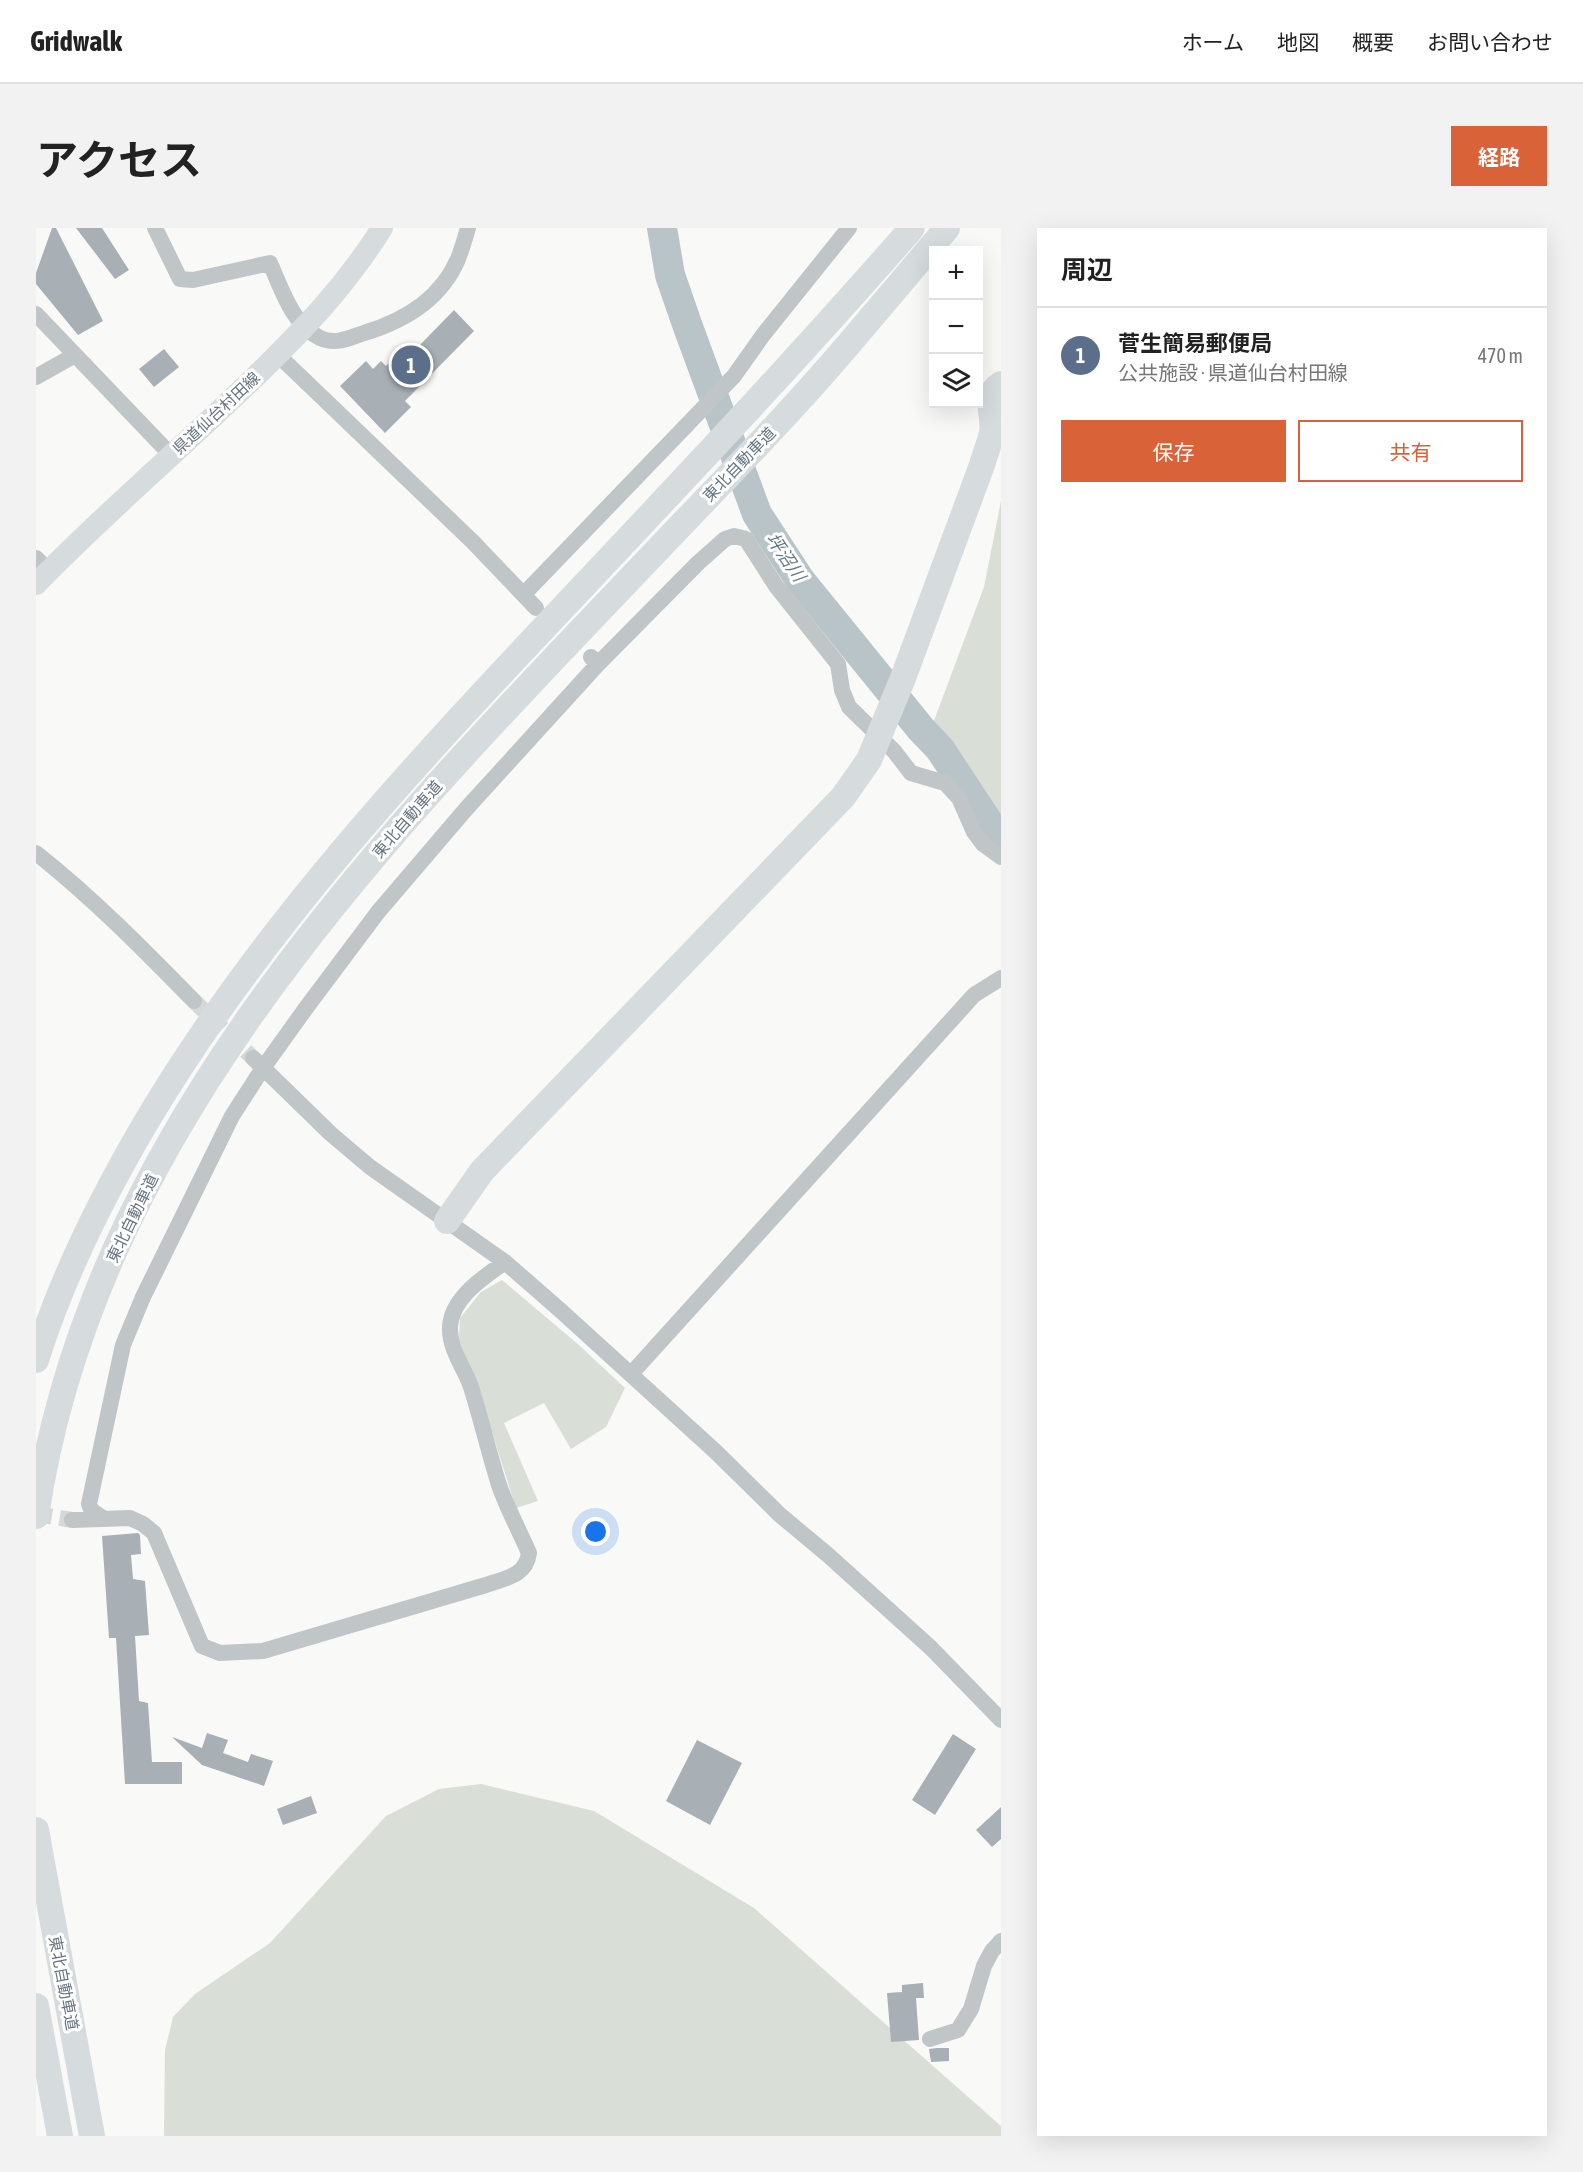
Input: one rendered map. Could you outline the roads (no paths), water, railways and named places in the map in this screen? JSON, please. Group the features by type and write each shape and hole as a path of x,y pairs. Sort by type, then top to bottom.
{"highway":[{"path":"765,390 895,228"},
{"name":"東北自動車道","path":"36,1360 66,1278 119,1168 185,1060 227,998 278,930 354,836 437,742 838,312 912,228"},
{"name":"東北自動車道","path":"36,1516 41,1483 58,1413 78,1346 107,1270 172,1138 213,1070 253,1012 374,857 465,753 786,414 848,346 947,228"},
{"path":"950,246 966,228"},
{"path":"786,414 851,362 929,271"},
{"path":"907,681 982,465 996,419 990,399 992,392 1001,384"},
{"path":"447,1221 482,1171 843,797 879,748 1001,457"},
{"name":"東北自動車道","path":"36,1830 92,2136"},
{"name":"東北自動車道","path":"36,2006 60,2136"}],"main road":[{"name":"県道仙台村田線","path":"40,571 171,456 306,327 350,275 382,228"}],"street":[{"path":"155,228 180,279 193,280 270,263 291,311 320,338 336,343 405,317 427,303 442,287 458,260 468,228"},
{"path":"524,594 734,376 763,335 849,228"},
{"path":"36,314 171,456"},
{"path":"36,377 75,355"},
{"path":"278,355 435,505 536,608"},
{"path":"103,1518 92,1511 89,1504 123,1345 143,1297 258,1063 378,912 594,660 725,539 735,536 746,539 776,586 838,664 842,690 849,707 894,751 911,773 945,783 959,798 974,832 983,844 1001,856"},
{"path":"36,853 66,876 131,936 194,1001"},
{"path":"631,1374 974,995 1001,978"},
{"path":"258,1063 339,1141 370,1167 505,1262 631,1374 780,1515 931,1648 1001,1720"},
{"path":"72,1520 130,1518 143,1524 154,1533 202,1646 220,1653 262,1651 355,1625 519,1573 527,1564 529,1553 500,1486 470,1385 453,1348 450,1327 454,1311 464,1297 505,1262"},
{"path":"930,2039 958,2030 971,2009 984,1966 992,1951 1001,1941"}],"waterway":[{"name":"坪沼川","path":"662,228 670,275 757,514 800,580 921,729 940,749 992,828 1001,837"}],"tunnel":[{"path":"194,1001 253,1058"},
{"path":"36,1514 72,1520"}],"place":[{"name":"菅生簡易郵便局","path":"411,365"}]}
